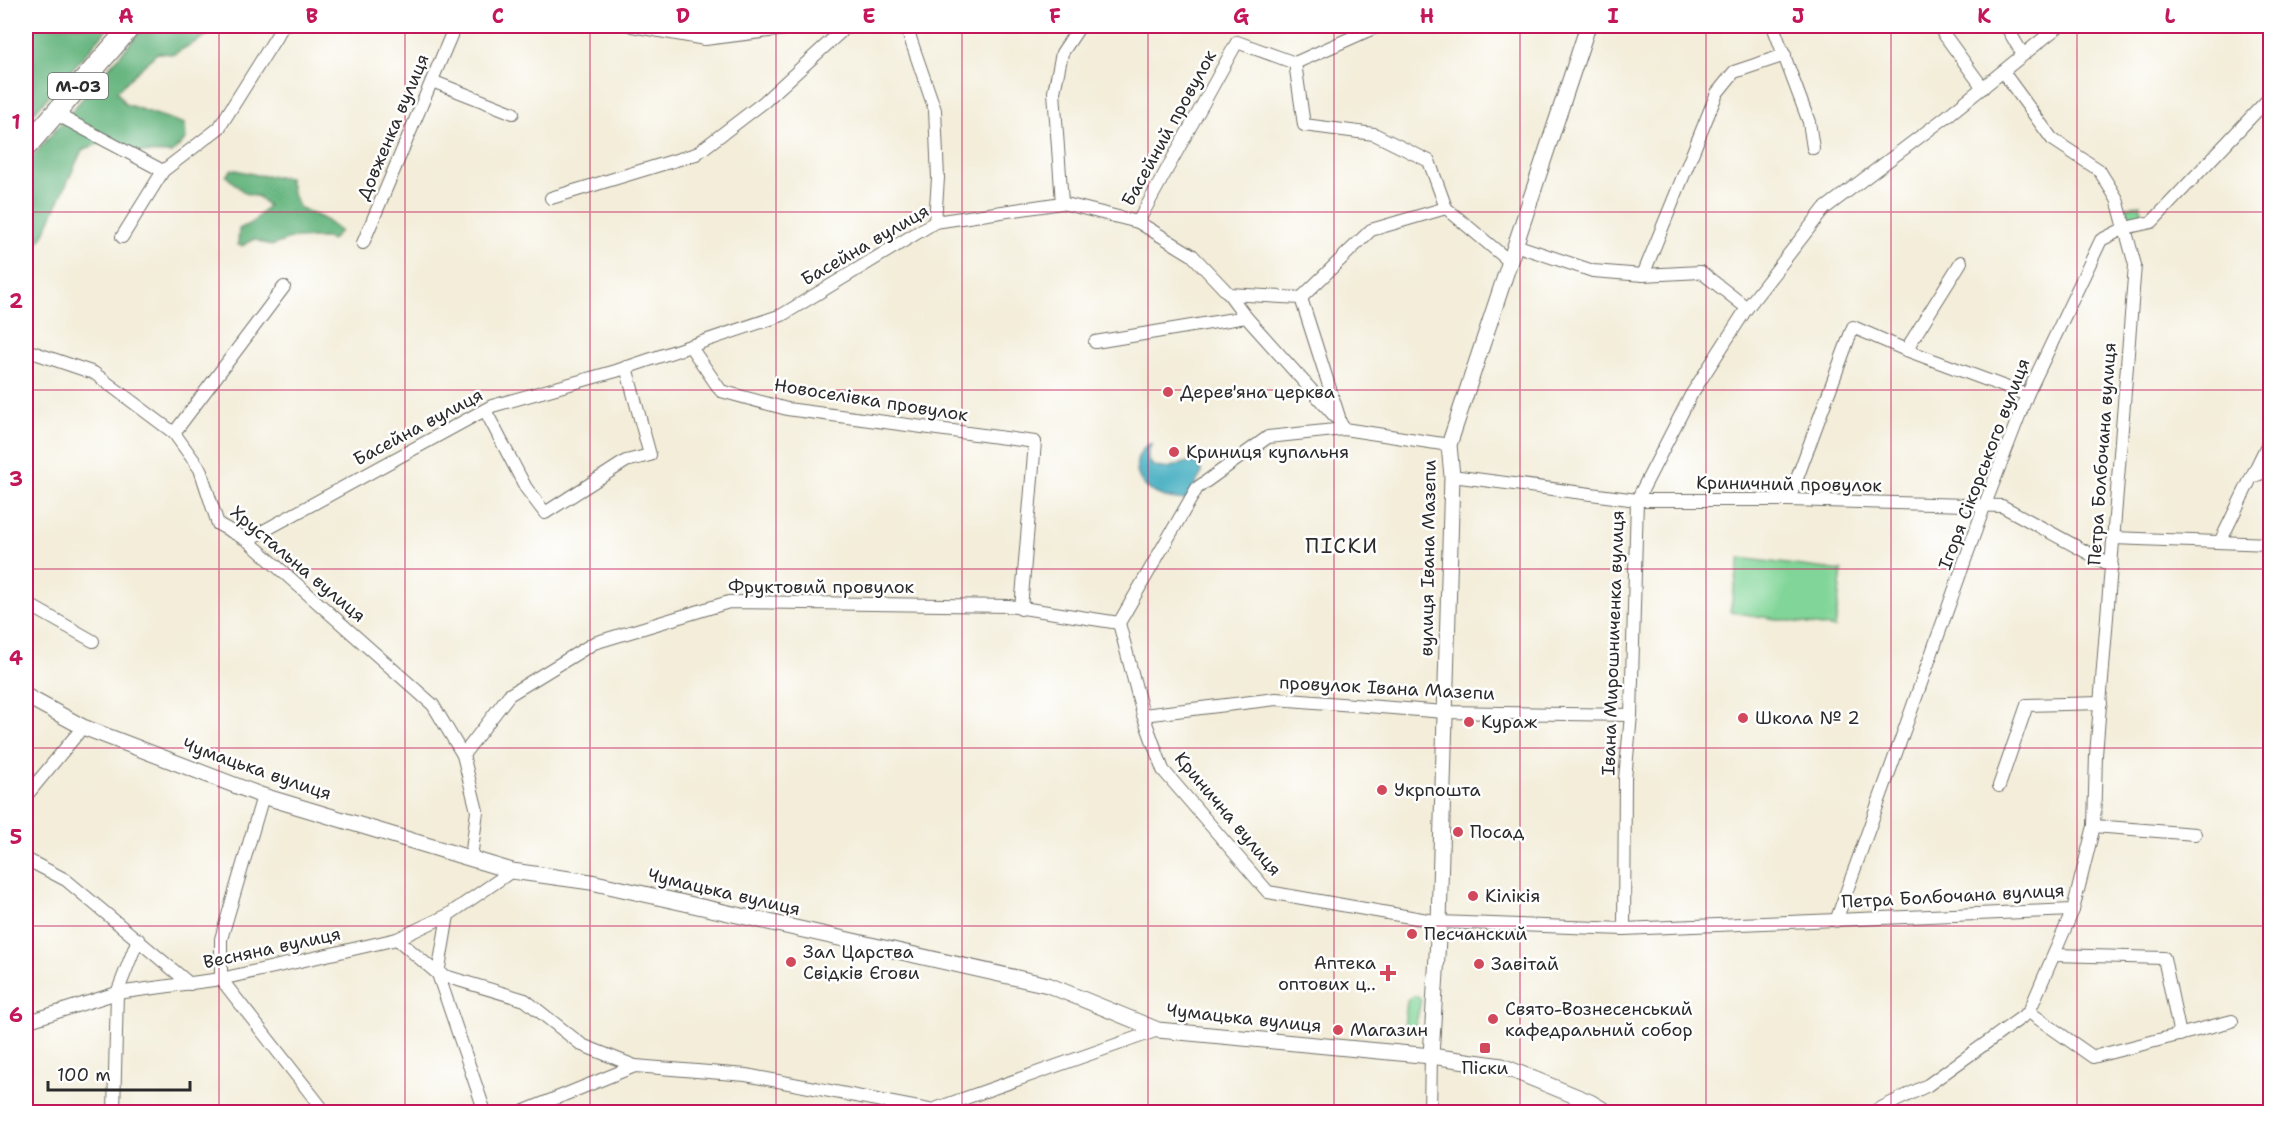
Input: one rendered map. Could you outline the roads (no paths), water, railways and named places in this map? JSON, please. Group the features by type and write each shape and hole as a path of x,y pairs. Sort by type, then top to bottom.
{"highway":[{"name":"М-03","path":"26,147 131,26"}],"street":[{"path":"122,237 164,171 219,128 283,26"},
{"name":"Довженка вулиця","path":"363,243 455,26"},
{"path":"632,26 705,39 810,26"},
{"path":"551,198 696,154 764,102 848,26"},
{"path":"906,26 935,110 938,178 935,222"},
{"path":"1062,203 1054,92 1062,53 1080,26"},
{"path":"1378,26 1295,63 1304,125 1374,134 1429,161 1446,208 1509,261"},
{"name":"вулиця Івана Мазепи","path":"1430,1113 1439,922 1452,476 1449,445 1588,26"},
{"path":"1773,26 1809,122 1813,148"},
{"path":"1938,26 1983,88"},
{"path":"2006,26 2023,55"},
{"name":"Івана Мирошниченка вулиця","path":"1624,928 1625,779 1631,715 1637,500 1691,395 1747,308 1824,209 1983,88 2059,26"},
{"name":"Басейний провулок","path":"1138,222 1237,42 1295,63"},
{"path":"1643,275 1717,93 1734,72 1785,55"},
{"name":"Петра Болбочана вулиця","path":"1439,922 1624,928 2073,910 2094,826 2113,538 2135,265 2117,199 2098,171 2052,139 2002,72"},
{"path":"432,81 513,113"},
{"name":"Ігоря Сікорського вулиця","path":"1836,921 1984,507 2027,395 2101,240 2125,228 2152,222 2271,97"},
{"path":"54,113 164,171"},
{"name":"Басейна вулиця","path":"247,540 492,406 626,367 782,315 935,222 1062,203 1138,222 1192,255 1229,294 1246,317 1342,425"},
{"path":"1229,294 1301,298 1371,230 1446,208"},
{"path":"1515,245 1593,271 1643,275 1701,272 1747,308"},
{"path":"1906,350 1961,262"},
{"path":"174,433 284,287"},
{"path":"1301,298 1342,425"},
{"path":"1095,342 1246,317"},
{"path":"1789,500 1853,327 1906,350 2027,395"},
{"name":"Новоселівка провулок","path":"690,346 721,391 788,409 1035,442 1020,609"},
{"name":"Хрустальна вулиця","path":"26,350 94,373 174,433 200,469 218,524 247,540 433,705 463,755 477,811 471,858"},
{"path":"485,410 526,488 545,513 626,461 650,455 626,367"},
{"path":"1119,623 1197,488 1268,437 1342,425 1449,445"},
{"path":"2220,542 2271,439"},
{"path":"2252,477 2271,470"},
{"name":"Криничний провулок","path":"1452,476 1637,500 1789,500 2002,506 2112,566"},
{"path":"2113,538 2271,544"},
{"name":"Фруктовий провулок","path":"463,755 509,695 594,643 729,602 1009,606 1119,623"},
{"path":"26,603 93,641"},
{"name":"Кринична вулиця","path":"1119,623 1143,715 1163,770 1268,892 1439,922"},
{"name":"Чумацька вулиця","path":"26,696 83,726 263,796 512,871 591,882 1048,985 1158,1030 1431,1056 1502,1066 1590,1102 1607,1113"},
{"name":"провулок Івана Мазепи","path":"1143,715 1276,699 1445,712 1631,715"},
{"path":"1999,786 2027,705 2101,703"},
{"path":"26,796 83,726"},
{"path":"263,796 221,939 221,979 325,1113"},
{"path":"2094,826 2195,834"},
{"path":"26,859 66,880 190,984"},
{"name":"Весняна вулиця","path":"26,1022 117,993 221,979 397,939 448,915 512,871"},
{"path":"1873,1113 1928,1085 2029,1012 2073,910"},
{"path":"448,915 438,974 485,1113"},
{"path":"114,1113 117,993 138,939"},
{"path":"397,939 438,974 525,1000 582,1045 635,1066 746,1075 927,1111 1158,1030"},
{"path":"2054,955 2164,958 2180,1035"},
{"path":"2029,1012 2093,1057 2232,1022"},
{"path":"522,1113 635,1066"}],"water":[{"path":"1148,444 1152,444 1148,453 1149,461 1160,468 1193,461 1198,464 1202,473 1186,500 1161,496 1150,490 1139,478 1138,457"}],"place":[{"name":"Дерев'яна церква","path":"1168,392"},
{"name":"Криниця купальня","path":"1174,452"},
{"name":"Школа № 2","path":"1743,718"},
{"name":"Кураж","path":"1469,722"},
{"name":"Укрпошта","path":"1382,790"},
{"name":"Посад","path":"1458,832"},
{"name":"Кілікія","path":"1473,896"},
{"name":"Песчанский","path":"1412,934"},
{"name":"Зал Царства Свідків Єгови","path":"791,962"},
{"name":"Завітай","path":"1479,964"},
{"name":"Аптека оптових ц‥","path":"1388,973"},
{"name":"Свято-Вознесенський кафедральний собор","path":"1493,1019"},
{"name":"Магазин","path":"1338,1030"},
{"name":"Піски","path":"1485,1048"}],"district":[{"name":"ПІСКИ","path":"1342,546"}]}
